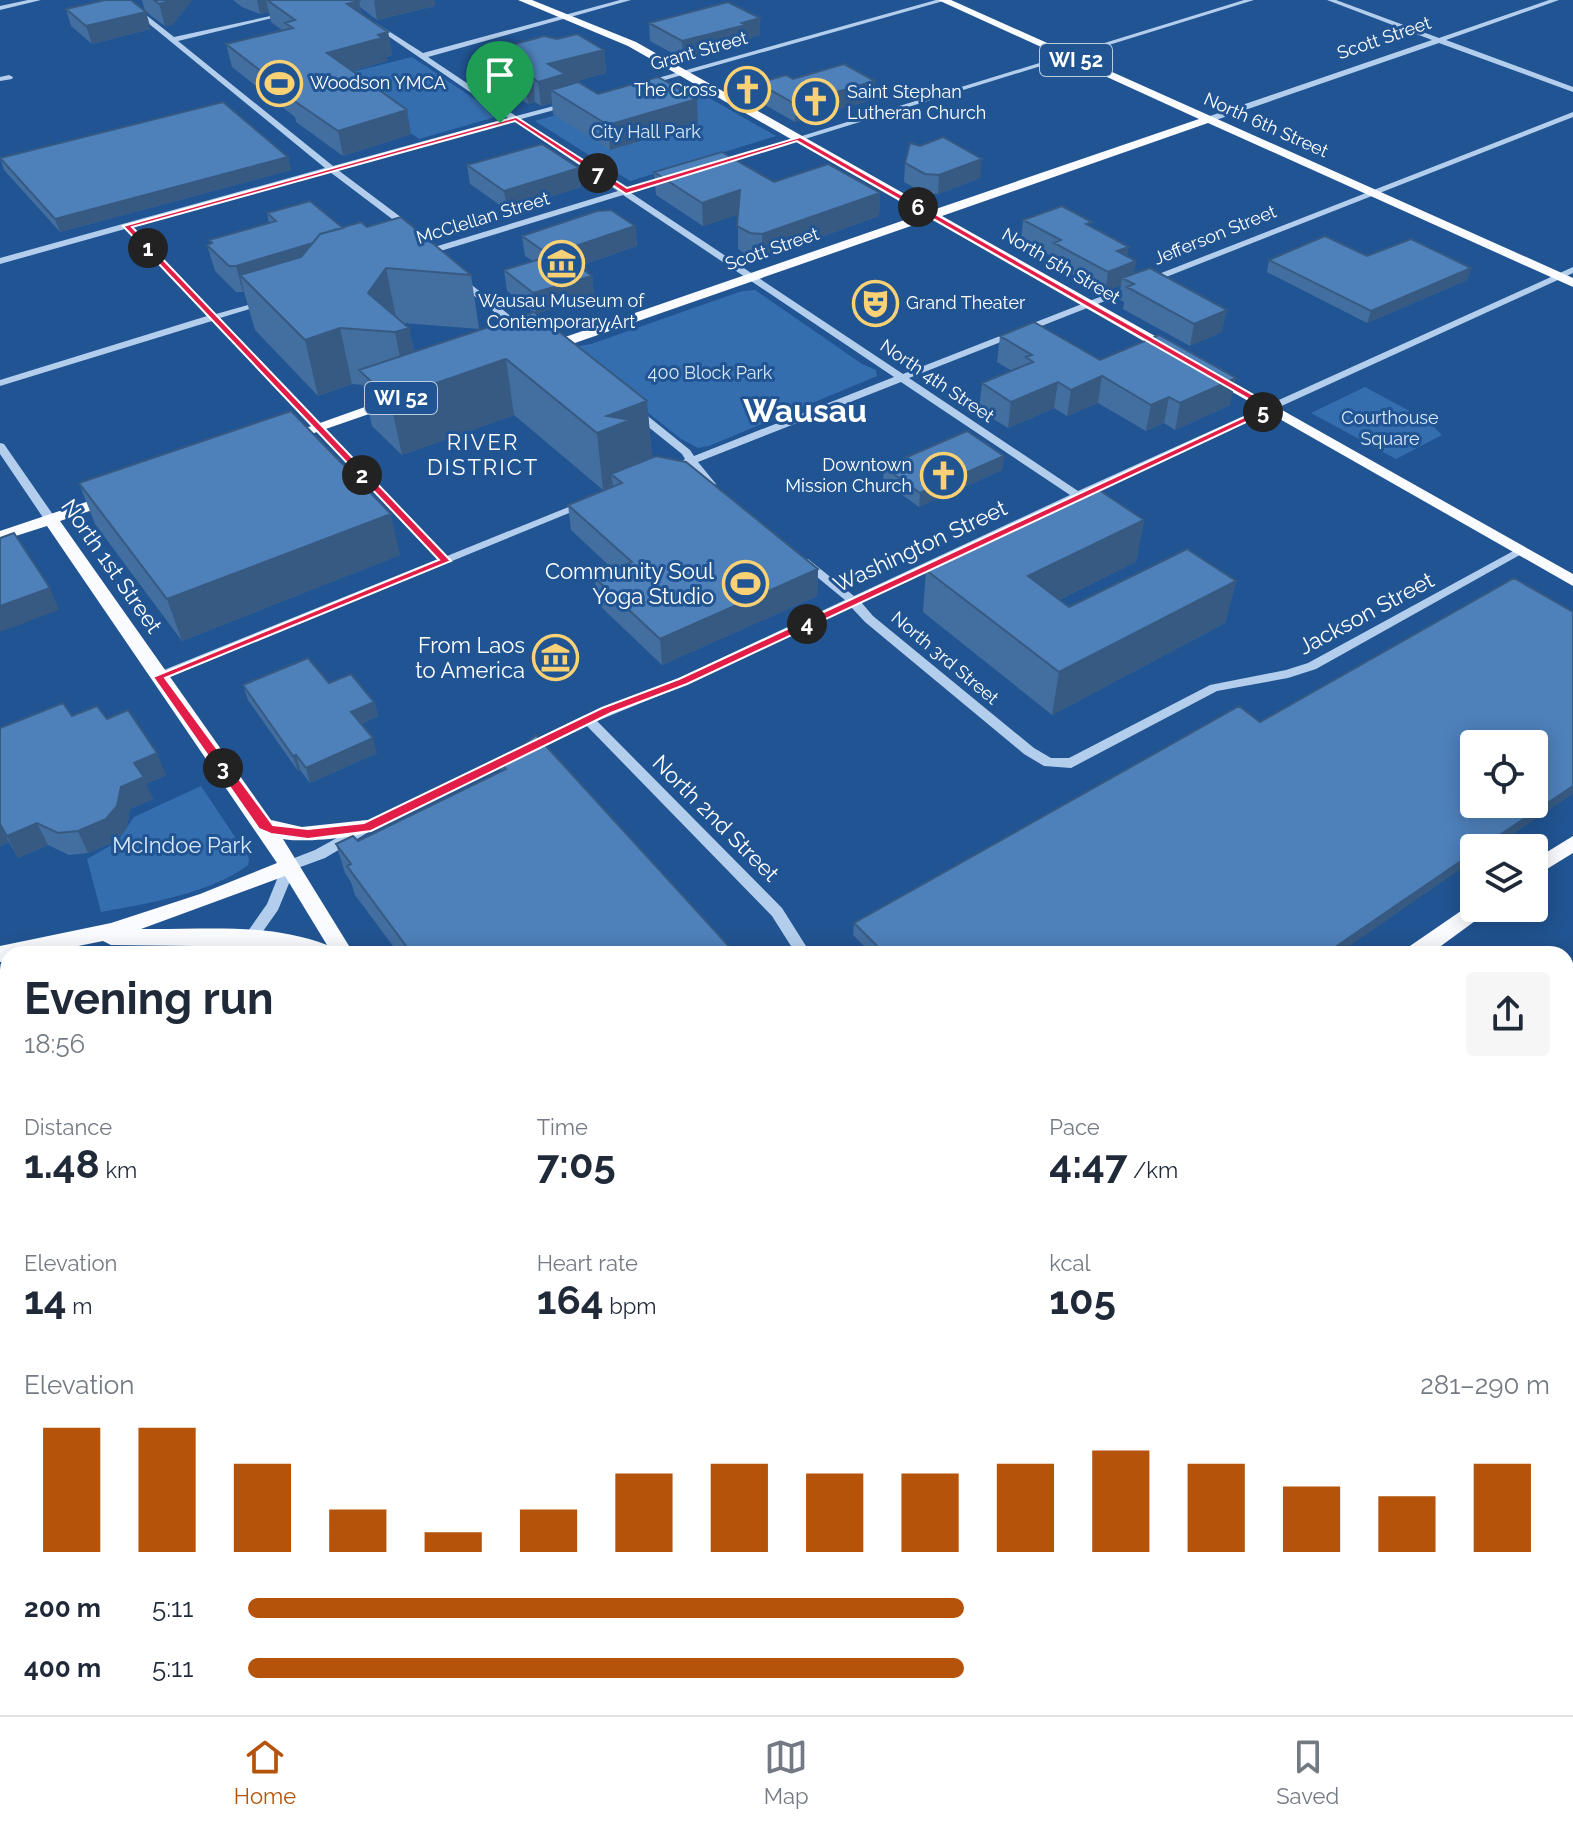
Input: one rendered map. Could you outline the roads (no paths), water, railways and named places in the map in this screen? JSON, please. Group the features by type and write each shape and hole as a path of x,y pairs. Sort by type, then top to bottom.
{"main road":[{"name":"North 5th Street","path":"523,0 616,36 682,72 1573,581"},
{"name":"North 6th Street","path":"944,0 1573,283"},
{"name":"Scott Street","path":"539,350 1210,119"},
{"name":"WI 52","path":"266,445 413,394"},
{"path":"0,536 135,490"},
{"name":"North 1st Street","path":"50,519 264,825 338,946"},
{"path":"264,825 275,831 302,834 367,827"},
{"path":"1548,860 1573,843"},
{"path":"44,946 87,938 207,899 289,866"},
{"path":"1425,946 1460,921"},
{"path":"87,938 245,946 297,942 307,946"}],"street":[{"path":"0,8 38,0"},
{"path":"123,0 331,169 423,239 433,250 437,262"},
{"path":"422,56 628,0"},
{"name":"Grant Street","path":"633,86 944,0"},
{"path":"701,168 1251,0"},
{"path":"1330,0 1573,90"},
{"name":"Scott Street","path":"1210,119 1556,0"},
{"path":"172,40 298,10"},
{"name":"North 4th Street","path":"363,17 1078,496"},
{"path":"0,261 578,101"},
{"name":"Jefferson Street","path":"675,468 1573,114"},
{"name":"McClellan Street","path":"412,257 686,172"},
{"path":"127,226 446,561"},
{"name":"Washington Street","path":"289,866 320,854 367,827 588,719 683,681 1573,270"},
{"path":"455,277 539,350 564,355"},
{"path":"0,383 270,300"},
{"path":"620,398 693,460 701,476 722,494"},
{"name":"North 1st Street","path":"0,446 50,519"},
{"path":"158,677 593,501"},
{"name":"Jackson Street","path":"1049,763 1064,764 1078,760 1214,688 1288,674 1312,666 1521,551"},
{"name":"North 3rd Street","path":"794,553 893,639 1029,751 1049,763"},
{"name":"North 2nd Street","path":"588,719 777,912 799,946"},
{"path":"245,946 280,894 289,866"}],"place":[{"name":"Woodson YMCA","path":"279,83"},
{"name":"The Cross","path":"748,90"},
{"name":"Saint Stephan Lutheran Church","path":"816,102"},
{"name":"Wausau Museum of Contemporary Art","path":"561,263"},
{"name":"Grand Theater","path":"875,303"},
{"name":"Downtown Mission Church","path":"943,475"},
{"name":"Community Soul Yoga Studio","path":"745,584"},
{"name":"From Laos to America","path":"556,658"}],"district":[{"name":"Wausau","path":"805,411"},
{"name":"RIVER DISTRICT","path":"483,454"}],"park label":[{"name":"City Hall Park","path":"646,132"},
{"name":"400 Block Park","path":"710,373"},
{"name":"Courthouse Square","path":"1390,428"},
{"name":"McIndoe Park","path":"182,845"}]}
